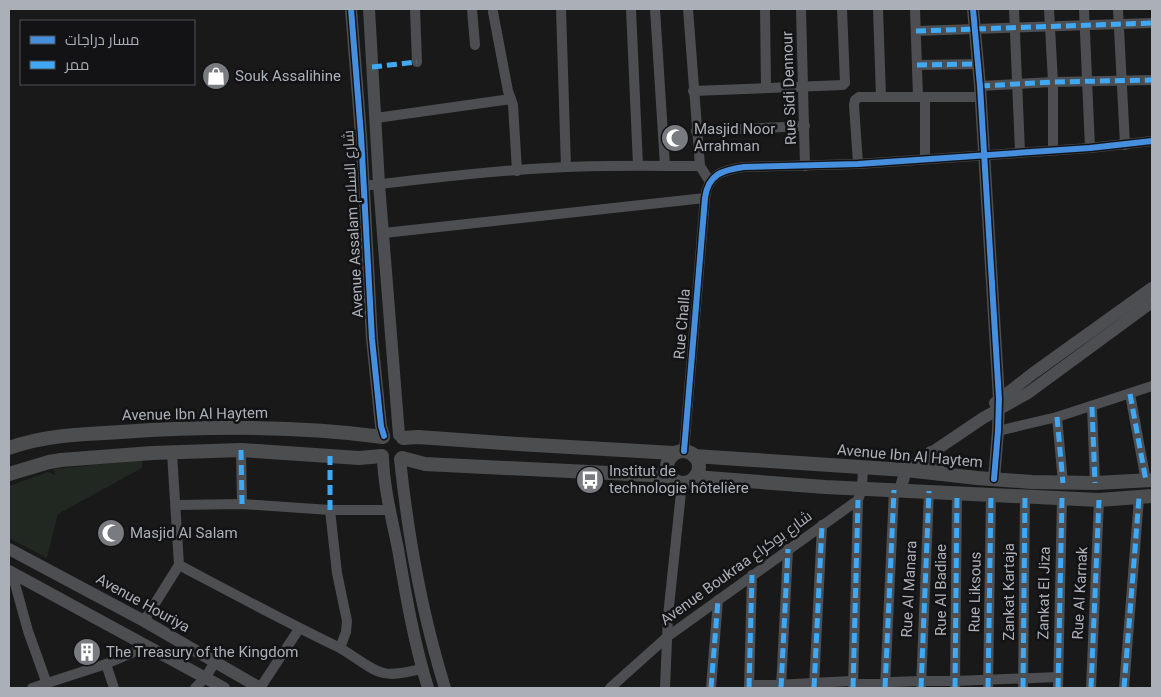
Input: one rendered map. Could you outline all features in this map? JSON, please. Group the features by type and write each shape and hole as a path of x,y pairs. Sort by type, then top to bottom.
{"main road":[{"name":"Avenue Ibn Al Haytem","path":"9,448 37,440 70,435 230,427 383,437"},
{"path":"383,457 379,450 379,443 383,437 391,433 401,436 407,448 401,458"},
{"name":"Avenue Ibn Al Haytem","path":"401,436 906,470 994,479 1096,483 1149,480"},
{"path":"9,474 48,462 62,460 241,450 359,458 383,457 391,461 401,458 425,464 676,480 687,483 695,477 699,469 697,460 684,454 667,464 667,470 676,480"},
{"path":"932,453 931,460 940,473"},
{"path":"695,477 860,494 897,490 1099,500 1146,497"}],"street":[{"name":"Avenue Assalam شارع السلام","path":"350,9 372,339 383,437"},
{"name":"Avenue Assalam شارع السلام","path":"370,9 379,184 401,436"},
{"path":"415,9 417,62"},
{"path":"472,9 475,45"},
{"path":"561,9 566,167"},
{"path":"631,9 638,165"},
{"path":"655,9 665,166"},
{"path":"688,9 700,166 710,182 716,175 726,170 744,167 858,164 984,156 1125,145 1152,141"},
{"path":"765,9 766,88"},
{"name":"Rue Sidi Dennour","path":"802,9 806,166"},
{"path":"693,91 842,86 845,83 842,9"},
{"path":"878,9 881,96"},
{"path":"915,9 917,65 925,159"},
{"path":"973,9 980,92 999,405 994,479"},
{"path":"1014,9 1020,152"},
{"path":"1049,9 1053,150"},
{"path":"1084,9 1090,148"},
{"path":"1118,9 1125,145"},
{"path":"493,12 511,100 517,171"},
{"path":"916,31 1152,23"},
{"path":"917,65 978,64"},
{"path":"858,164 855,100 859,97 921,97 980,92 1017,85 1052,82 1152,80"},
{"path":"376,118 511,100"},
{"path":"696,131 805,126"},
{"path":"363,186 458,175 566,167 700,166"},
{"name":"Rue Challa","path":"684,454 705,198 710,182"},
{"path":"384,234 705,198"},
{"path":"885,686 897,490 906,470 983,418 1152,288"},
{"path":"999,405 1028,393 1152,302"},
{"path":"998,431 1092,407 1152,386"},
{"path":"1130,394 1149,480"},
{"path":"1092,407 1096,483"},
{"path":"1057,417 1063,482"},
{"path":"241,450 242,504"},
{"path":"144,621 179,565 172,453"},
{"path":"383,457 390,510 422,669 428,688"},
{"path":"401,458 412,550 444,688"},
{"path":"853,684 860,494 863,467"},
{"path":"665,688 676,480"},
{"name":"Rue Al Manara","path":"921,684 929,491"},
{"name":"Rue Al Badiae","path":"955,685 957,493"},
{"name":"Avenue Boukraa شارع بوكراع","path":"610,688 667,638 822,525 860,494"},
{"name":"Rue Liksous","path":"988,684 991,495"},
{"name":"Zankat Kartaja","path":"1023,683 1025,496"},
{"path":"1124,688 1146,497"},
{"name":"Zankat El Jiza","path":"1058,683 1062,498"},
{"name":"Rue Al Karnak","path":"1091,688 1099,500"},
{"path":"176,505 242,504 330,510 390,510"},
{"path":"330,510 337,574 347,621 346,632 340,648"},
{"path":"814,685 822,525"},
{"name":"Avenue Houriya","path":"9,549 144,621 260,688"},
{"path":"782,687 788,549"},
{"path":"179,565 385,673 422,669"},
{"path":"10,572 224,688"},
{"path":"10,572 28,632 47,684"},
{"path":"752,575 749,687 853,684 885,686 892,682 955,685 1058,683"},
{"path":"711,688 718,600"},
{"path":"260,688 299,629"},
{"path":"32,688 106,664 148,646"},
{"path":"195,688 205,678 215,662"},
{"path":"106,664 114,688"}],"shaded area":[{"path":"143,460 142,468 58,514 47,558 9,538 9,486 48,472 55,475 54,469"}],"marked path":[{"path":"916,31 1152,23"},
{"path":"372,67 417,62"},
{"path":"917,65 978,64"},
{"path":"980,86 1152,80"},
{"path":"1130,394 1146,481"},
{"path":"1092,407 1095,483"},
{"path":"1057,417 1063,483"},
{"path":"241,450 242,504"},
{"path":"330,456 330,510"},
{"path":"885,688 894,490"},
{"path":"921,688 929,491"},
{"path":"955,688 957,493"},
{"path":"988,688 991,495"},
{"path":"1023,688 1025,496"},
{"path":"1058,688 1062,498"},
{"path":"1124,688 1139,498"},
{"path":"853,688 858,500"},
{"path":"1091,688 1099,500"},
{"path":"814,688 822,525"},
{"path":"781,688 788,549"},
{"path":"749,688 752,575"},
{"path":"711,688 718,600"}],"cycle path":[{"path":"351,9 361,135 372,339 381,426 384,436"},
{"path":"973,9 980,86 999,399 994,479"},
{"path":"684,451 705,198 709,183 713,178 723,172 744,167 858,164 1090,148 1152,141"}],"place":[{"name":"Souk Assalihine","path":"216,76"},
{"name":"Masjid Noor Arrahman","path":"675,138"},
{"name":"Institut de technologie hôtelière","path":"590,480"},
{"name":"Masjid Al Salam","path":"111,533"},
{"name":"The Treasury of the Kingdom","path":"87,652"}]}
